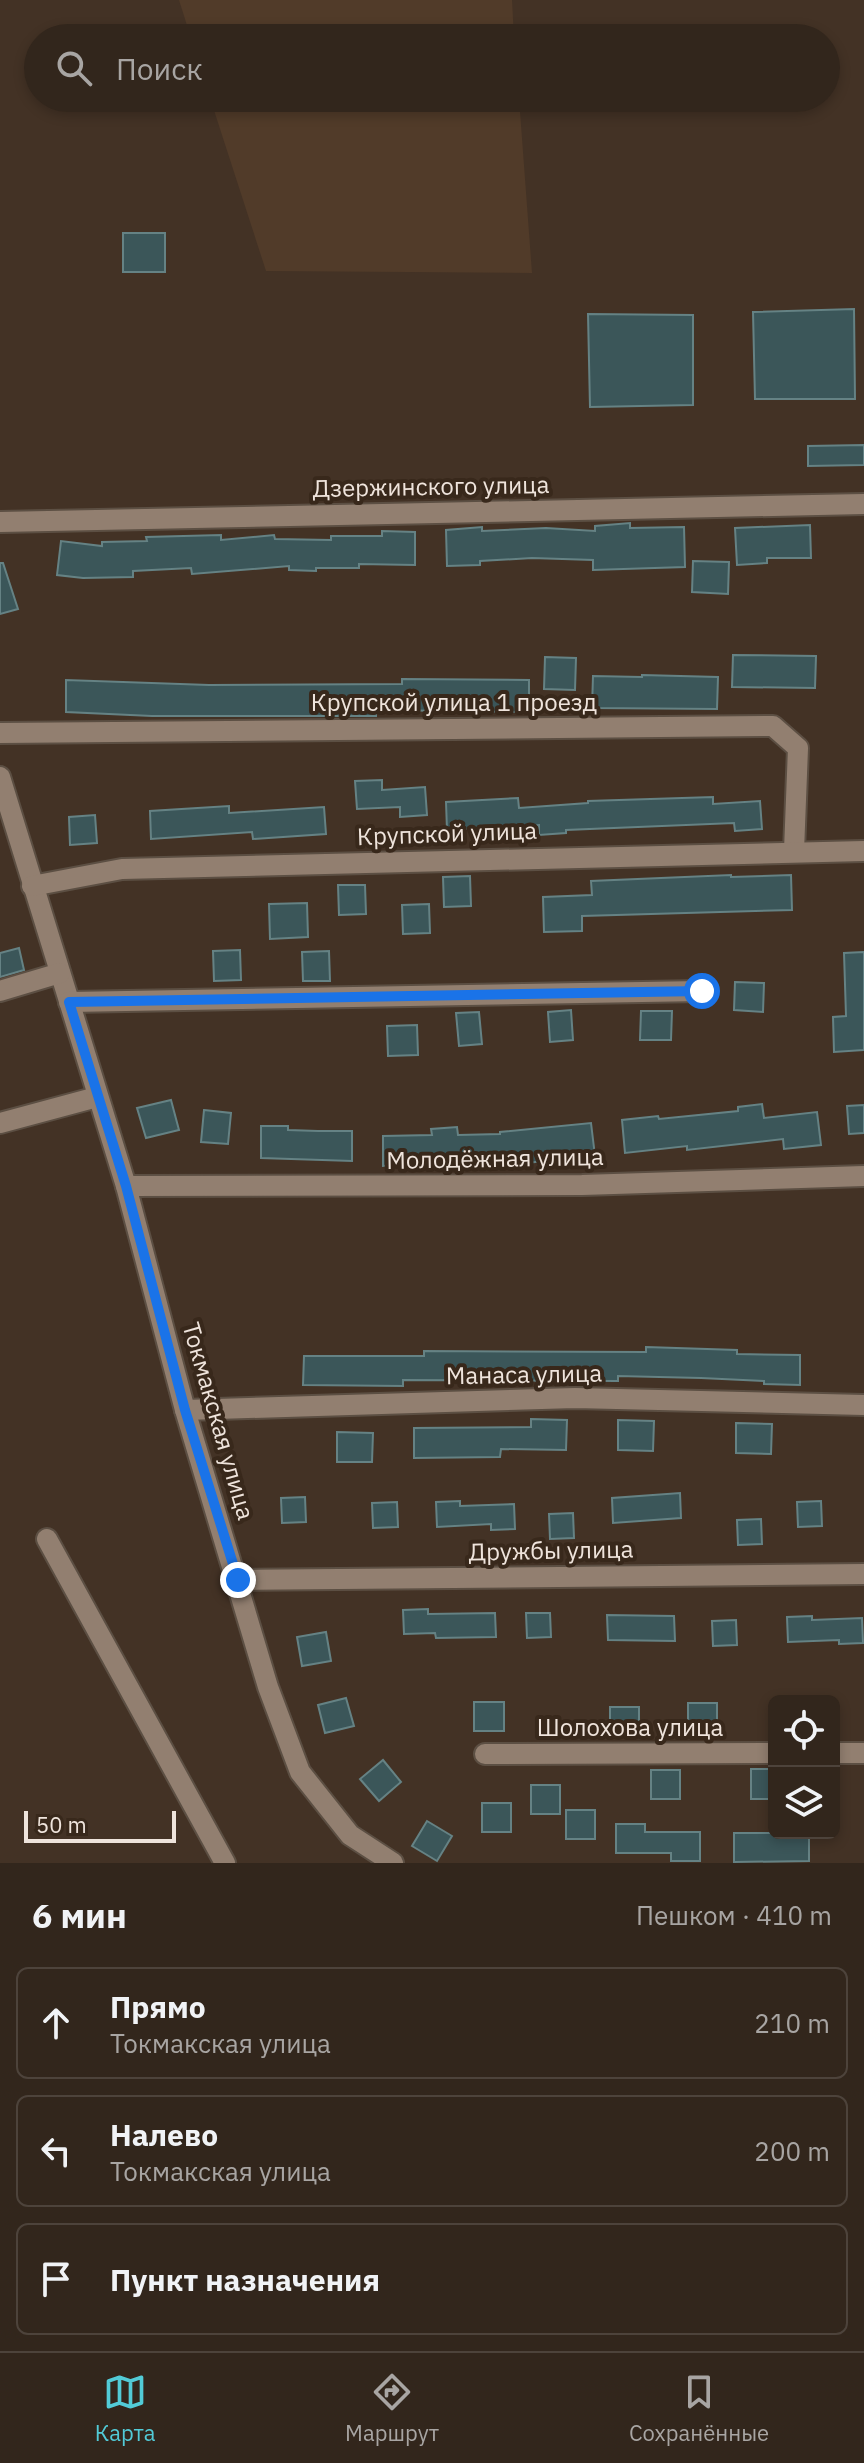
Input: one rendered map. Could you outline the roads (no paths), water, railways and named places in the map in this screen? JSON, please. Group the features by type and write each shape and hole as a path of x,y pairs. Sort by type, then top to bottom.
{"street":[{"name":"Дзержинского улица","path":"0,522 864,504"},
{"name":"Крупской улица 1 проезд","path":"0,733 773,726 798,748 794,851"},
{"name":"Токмакская улица","path":"0,777 126,1186 185,1410 268,1687 300,1772 350,1835 393,1863"},
{"name":"Крупской улица","path":"32,886 122,869 864,851"},
{"path":"0,991 60,973"},
{"path":"69,1002 702,991"},
{"path":"0,1123 97,1097"},
{"name":"Молодёжная улица","path":"126,1186 582,1185 864,1176"},
{"name":"Манаса улица","path":"185,1410 575,1398 864,1405"},
{"path":"47,1539 225,1863"},
{"name":"Дружбы улица","path":"238,1580 864,1574"},
{"name":"Шолохова улица","path":"485,1754 768,1753"},
{"path":"840,1753 864,1753"}]}
